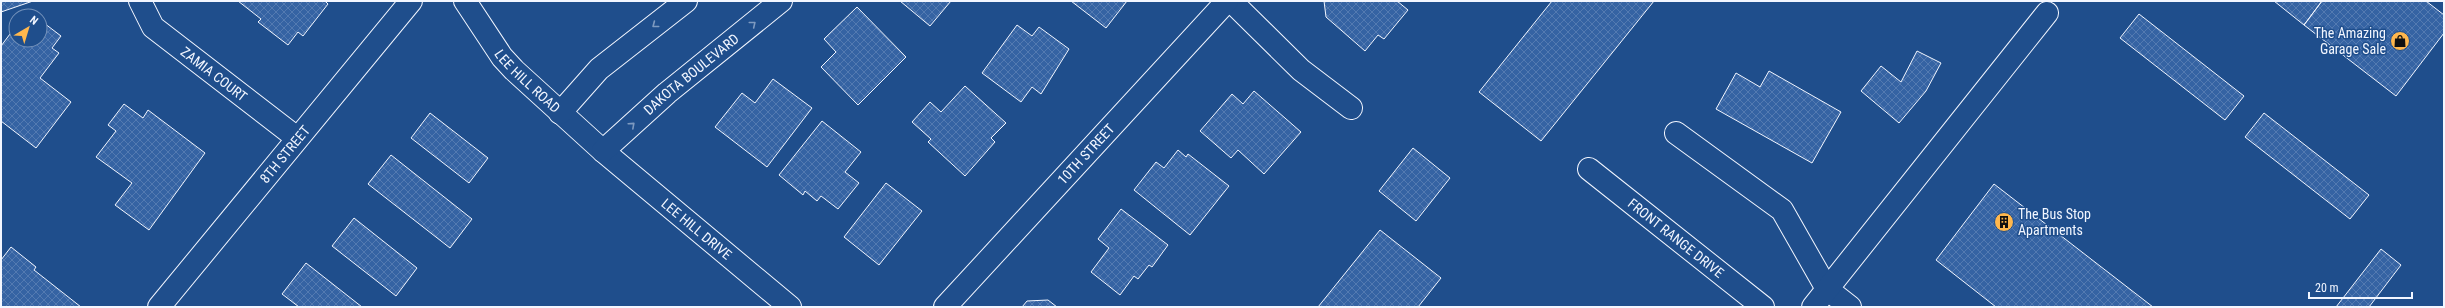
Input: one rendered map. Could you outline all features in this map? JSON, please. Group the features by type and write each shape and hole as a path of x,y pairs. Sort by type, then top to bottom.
{"street":[{"name":"ZAMIA COURT","path":"140,1 153,27 298,138"},
{"name":"8TH STREET","path":"160,307 411,1"},
{"name":"LEE HILL ROAD","path":"464,1 502,57 560,113 603,151"},
{"path":"560,113 600,69 686,1"},
{"name":"DAKOTA BOULEVARD","path":"603,151 667,93 781,1"},
{"name":"10TH STREET","path":"945,307 1227,1"},
{"path":"1231,1 1301,70 1351,108"},
{"path":"1813,307 2047,13"},
{"path":"1676,133 1782,210 1827,289 1850,307"},
{"name":"LEE HILL DRIVE","path":"603,151 790,307"},
{"name":"FRONT RANGE DRIVE","path":"1589,169 1763,307"}],"building":[{"path":"1,1 33,1 13,8 8,8 8,10 1,12"},
{"path":"238,1 325,1 328,4 303,36 298,32 288,45 258,22 261,19"},
{"path":"900,1 951,1 930,26"},
{"path":"1071,1 1127,1 1106,28"},
{"path":"1324,1 1397,1 1408,10 1384,39 1378,35 1365,51 1326,17"},
{"path":"1552,1 1654,1 1541,141 1479,92"},
{"path":"2274,1 2322,1 2304,25"},
{"path":"2322,1 2426,1 2444,15 2444,33 2396,96 2304,25"},
{"path":"857,7 906,57 858,105 821,67 836,52 824,39"},
{"path":"2139,14 2244,96 2225,120 2120,38"},
{"path":"1017,25 1032,36 1039,27 1069,49 1041,94 1032,87 1021,102 982,73"},
{"path":"48,26 61,36 52,48 59,53 40,78 71,102 36,148 1,121 1,46 8,37 8,48 48,48"},
{"path":"1917,51 1941,63 1926,91 1899,123 1861,91 1881,66 1901,82"},
{"path":"1769,71 1841,112 1812,163 1716,109 1736,73 1760,87"},
{"path":"773,79 812,108 767,167 715,127 742,93 755,103"},
{"path":"965,86 1006,123 991,138 995,142 965,176 928,142 931,139 912,122 930,102 941,112"},
{"path":"1254,91 1301,132 1264,174 1238,150 1231,158 1200,131 1232,94 1243,104"},
{"path":"124,104 143,118 148,110 205,153 149,230 115,205 132,183 96,157 116,131 108,125"},
{"path":"430,113 488,158 469,183 411,138"},
{"path":"2264,113 2369,195 2350,219 2245,137"},
{"path":"822,121 861,152 845,172 859,183 838,209 821,196 817,201 805,191 803,195 779,175"},
{"path":"1413,148 1450,178 1416,221 1379,191"},
{"path":"1178,150 1186,157 1188,154 1229,186 1190,235 1134,190 1156,162 1164,168"},
{"path":"391,155 472,219 450,248 368,184"},
{"path":"886,183 922,211 879,265 844,237"},
{"name":"The Bus Stop Apartments","path":"1994,184 2153,307 1996,307 1936,260"},
{"path":"1121,209 1168,245 1152,267 1149,265 1138,279 1134,276 1120,295 1091,272 1109,248 1098,239"},
{"path":"354,218 417,268 396,296 332,246"},
{"path":"1380,230 1441,278 1418,307 1318,307"},
{"path":"11,247 36,267 34,270 81,307 1,307 1,260"},
{"path":"2381,249 2401,265 2369,307 2336,307"},
{"path":"306,263 362,307 299,307 282,294"},
{"path":"1048,300 1057,307 1022,307 1027,301"}],"place":[{"name":"The Amazing Garage Sale","path":"2400,41"},
{"name":"The Bus Stop Apartments","path":"2004,222"}]}
